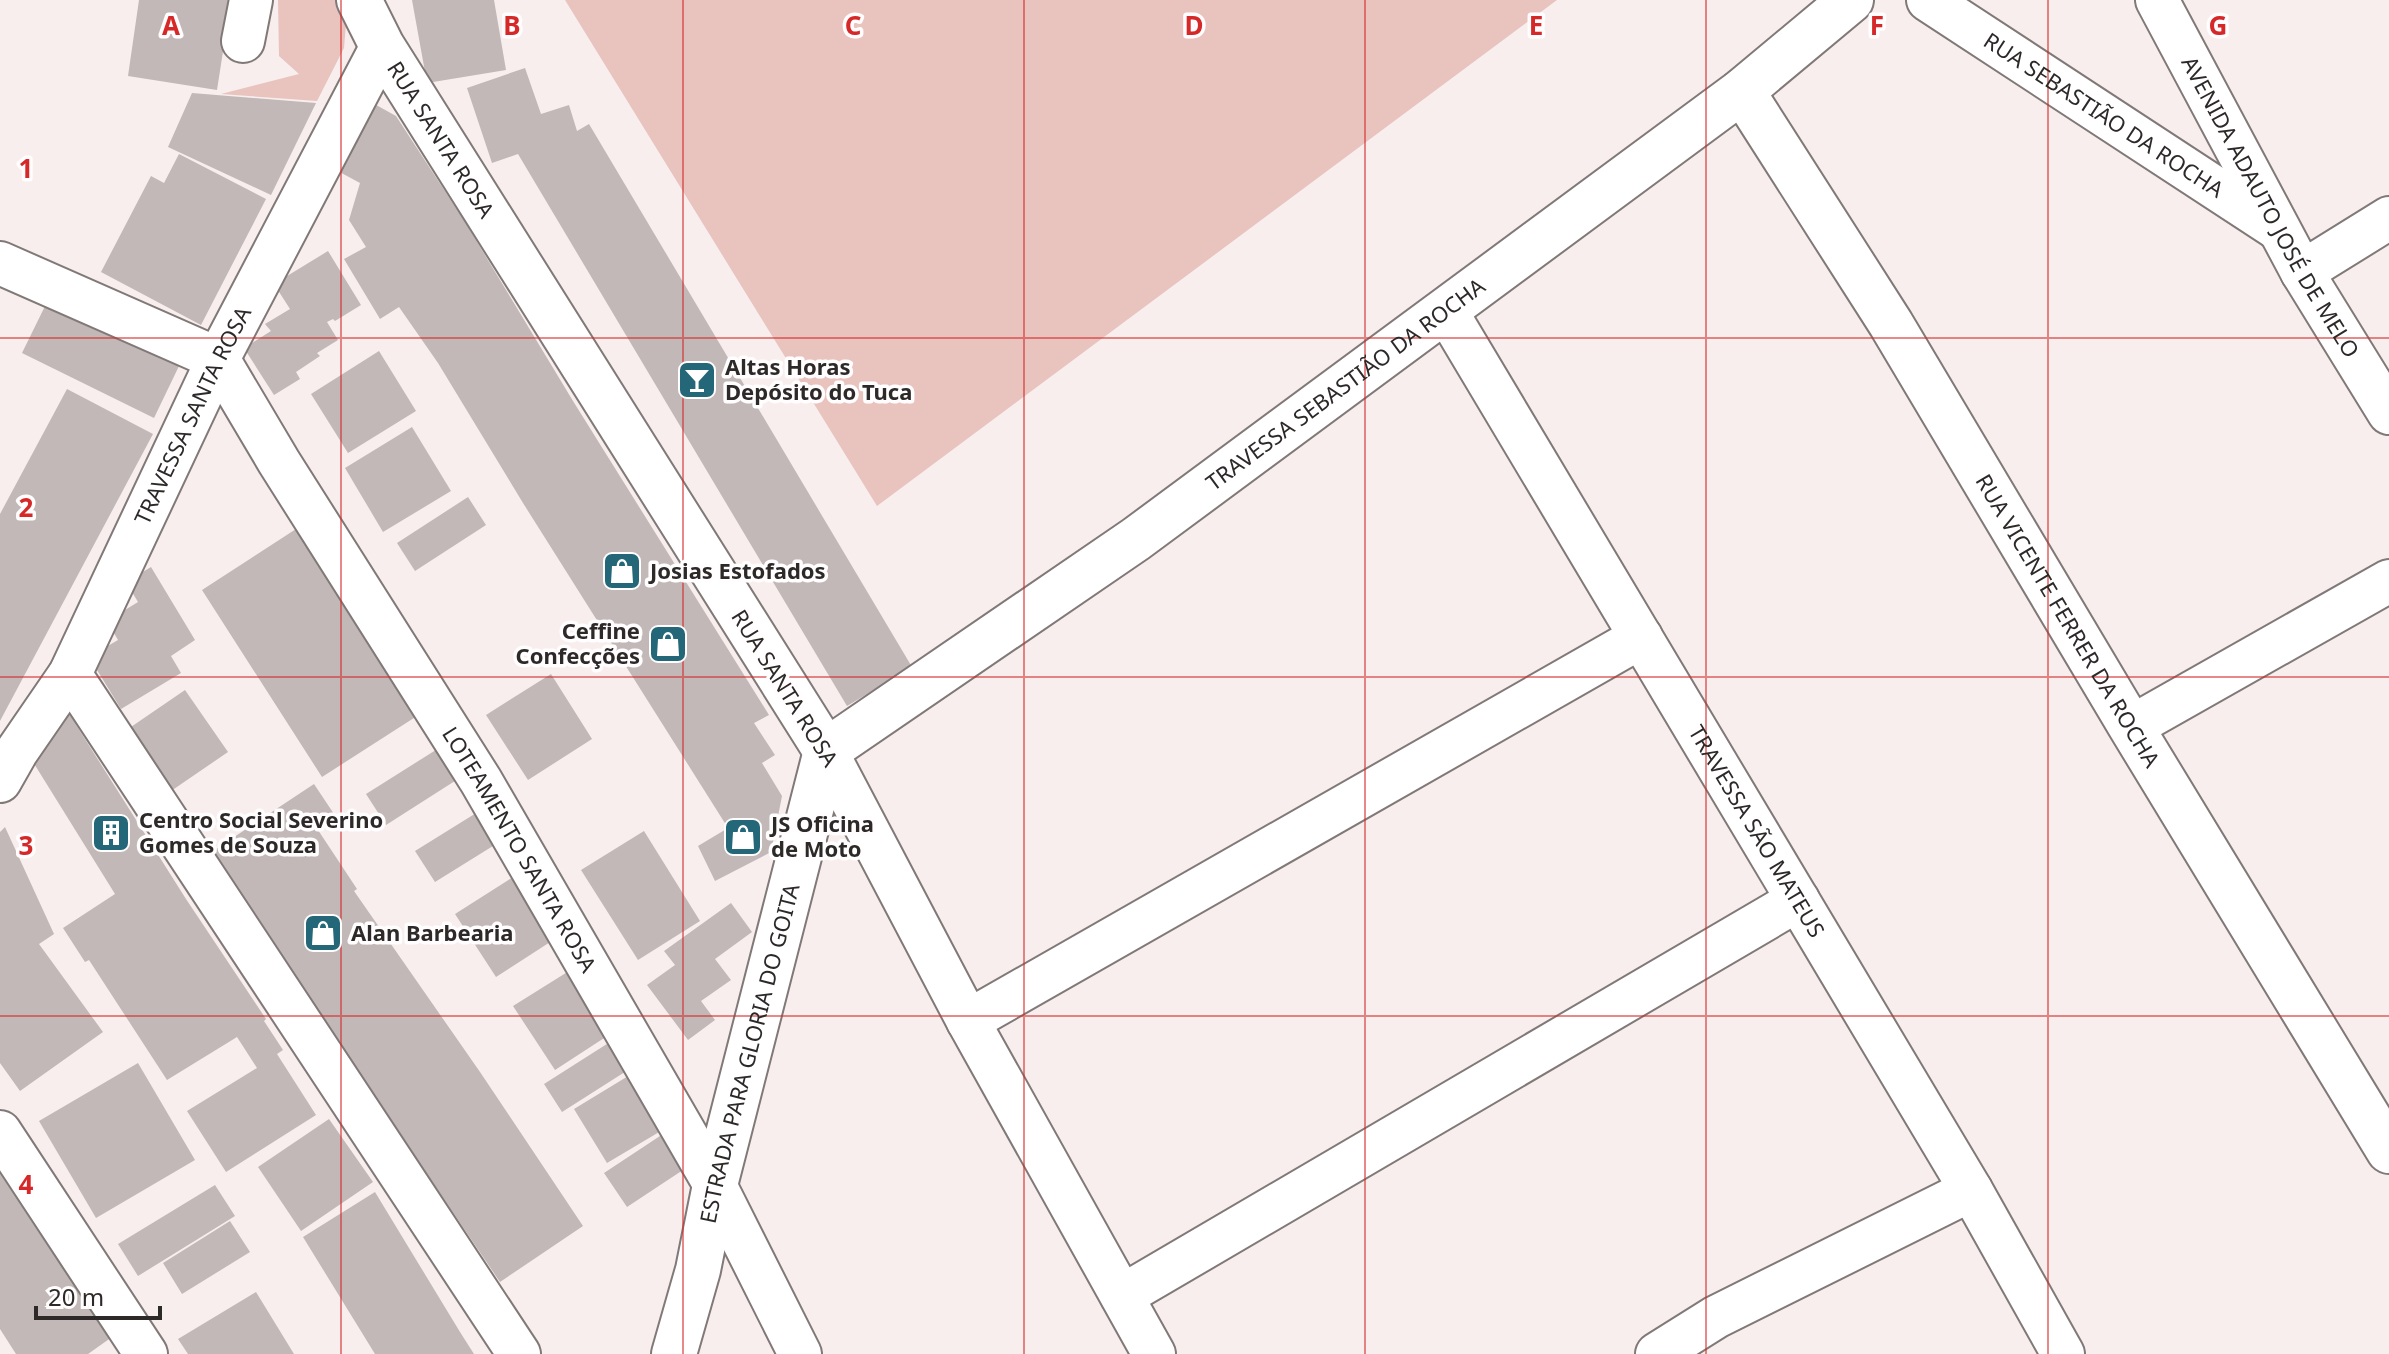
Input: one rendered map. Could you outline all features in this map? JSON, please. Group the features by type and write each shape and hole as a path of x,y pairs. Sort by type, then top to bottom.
{"street":[{"path":"243,41 251,0"},
{"name":"RUA SANTA ROSA","path":"359,0 382,46 826,751 968,1021 1154,1354"},
{"name":"TRAVESSA SEBASTIÃO DA ROCHA","path":"826,751 1136,539 1742,91 1851,0"},
{"name":"RUA SEBASTIÃO DA ROCHA","path":"1928,0 2281,231"},
{"name":"AVENIDA ADAUTO JOSÉ DE MELO","path":"2157,0 2302,272 2389,413"},
{"name":"TRAVESSA SANTA ROSA","path":"0,781 70,674 218,359 382,46"},
{"name":"RUA VICENTE FERRER DA ROCHA","path":"1742,91 1891,324 2389,1151"},
{"path":"2302,272 2389,218"},
{"path":"0,263 218,359"},
{"name":"TRAVESSA SÃO MATEUS","path":"1446,311 1971,1190 2063,1354"},
{"name":"LOTEAMENTO SANTA ROSA","path":"218,359 279,462 481,781 715,1185 800,1354"},
{"path":"2131,727 2389,581"},
{"path":"968,1021 1641,637"},
{"path":"70,674 519,1354"},
{"name":"ESTRADA PARA GLORIA DO GOITA","path":"674,1354 698,1270 715,1185 826,751"},
{"path":"1122,1296 1798,900"},
{"path":"0,1132 146,1354"},
{"path":"1657,1354 1716,1317 1971,1190"}],"shaded area":[{"path":"278,0 348,0 344,48 317,101 221,94 299,74 279,56"},
{"path":"565,0 1557,0 877,506"}],"building":[{"path":"139,0 231,0 217,90 128,76"},
{"path":"412,0 494,0 506,70 427,83"},
{"path":"525,68 541,114 569,105 577,131 589,124 912,667 847,706 518,154 492,163 467,88"},
{"path":"192,93 316,103 271,195 168,147"},
{"path":"369,101 396,116 465,222 769,715 754,723 775,755 762,763 782,796 771,852 715,881 698,846 728,828 438,363 399,307 380,319 344,259 366,247 349,220 360,183 334,169"},
{"path":"179,154 266,199 201,325 101,272 151,176 164,183"},
{"path":"328,251 361,305 335,321 327,322 338,340 296,372 300,379 274,395 244,348 271,331 265,324 290,309 274,284"},
{"path":"47,302 179,366 154,418 22,353"},
{"path":"379,351 416,411 348,453 311,394"},
{"path":"67,389 153,434 0,721 0,514"},
{"path":"412,427 451,491 383,532 345,468"},
{"path":"468,497 486,525 415,571 397,543"},
{"path":"296,529 417,716 322,777 202,590"},
{"path":"151,567 195,640 171,656 181,673 121,709 89,657 118,640 107,621 138,602 126,582"},
{"path":"551,674 592,739 528,780 486,715"},
{"path":"185,690 228,752 171,791 128,729"},
{"path":"66,709 266,1019 264,1021 283,1050 277,1054 316,1115 226,1172 187,1111 257,1068 237,1037 167,1080 89,960 85,962 63,928 115,894 33,762"},
{"path":"439,748 458,779 386,825 366,794"},
{"path":"314,784 336,817 318,830 357,889 354,891 583,1226 500,1282 210,853"},
{"path":"481,810 501,841 435,882 415,851"},
{"path":"5,827 54,934 39,944 103,1032 20,1091 0,1063 0,832"},
{"path":"644,831 700,921 638,960 581,870"},
{"path":"521,872 561,935 496,977 455,914"},
{"path":"731,903 752,932 715,959 731,980 701,1001 715,1020 688,1040 647,985 675,965 664,951"},
{"path":"577,966 618,1029 555,1070 513,1006"},
{"path":"621,1035 639,1063 562,1112 544,1084"},
{"path":"138,1063 195,1160 96,1218 39,1121"},
{"path":"643,1067 676,1122 607,1163 574,1109"},
{"path":"329,1119 373,1182 301,1231 258,1167"},
{"path":"663,1134 686,1168 627,1207 604,1173"},
{"path":"0,1169 112,1337 88,1354 16,1354 0,1329"},
{"path":"215,1185 235,1216 138,1276 118,1244"},
{"path":"375,1192 474,1354 375,1354 303,1237"},
{"path":"230,1221 250,1252 182,1294 163,1263"},
{"path":"256,1292 294,1354 188,1354 178,1339"}],"place":[{"name":"Altas Horas Depósito do Tuca","path":"697,380"},
{"name":"Josias Estofados","path":"622,571"},
{"name":"Ceffine Confecções","path":"668,644"},
{"name":"Centro Social Severino Gomes de Souza","path":"111,833"},
{"name":"JS Oficina de Moto","path":"743,837"},
{"name":"Alan Barbearia","path":"323,933"}]}
